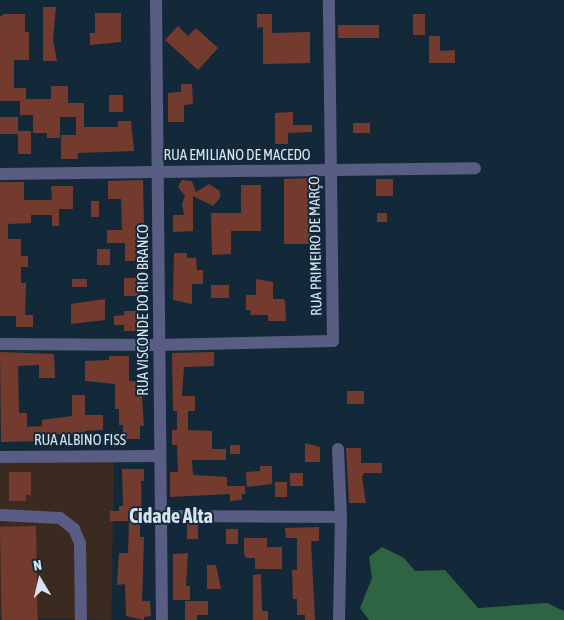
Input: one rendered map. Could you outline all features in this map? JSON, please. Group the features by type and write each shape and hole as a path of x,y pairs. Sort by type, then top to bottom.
{"street":[{"name":"RUA VISCONDE DO RIO BRANCO","path":"156,0 162,620"},
{"name":"RUA PRIMEIRO DE MARÇO","path":"159,345 332,341 329,0"},
{"name":"RUA EMILIANO DE MACEDO","path":"0,174 475,168"},
{"path":"0,344 159,345"},
{"path":"338,449 341,517 339,620"},
{"name":"RUA ALBINO FISS","path":"0,457 160,456"},
{"path":"0,516 60,518 74,529 80,543 80,620"},
{"path":"161,516 341,517"}],"shaded area":[{"path":"0,460 114,462 111,620 0,618"}],"green space":[{"path":"382,547 404,558 415,571 445,570 478,608 547,603 564,611 564,620 369,620 360,608 372,578 369,557"}],"building":[{"path":"43,7 56,7 53,39 57,61 43,61"},
{"path":"95,13 121,13 121,42 90,45 90,33 95,33"},
{"path":"4,14 25,14 25,32 29,32 29,60 14,60 14,88 26,88 26,99 51,99 51,86 68,86 68,103 84,103 84,127 118,127 118,121 131,121 134,151 78,153 78,159 61,159 61,135 76,135 76,117 60,117 60,138 47,138 47,133 33,133 33,115 20,115 20,101 0,101 0,17"},
{"path":"257,14 272,14 272,33 310,32 310,63 263,64 263,27 257,28"},
{"path":"413,14 425,14 425,35 413,35"},
{"path":"338,25 379,25 379,38 338,38"},
{"path":"178,26 188,36 196,28 218,48 198,70 165,40"},
{"path":"429,36 440,36 440,51 455,50 455,63 429,63"},
{"path":"181,84 192,84 193,104 184,105 184,122 168,122 168,93 181,92"},
{"path":"109,95 123,95 123,112 109,112"},
{"path":"293,112 293,125 312,125 312,132 288,133 288,144 275,144 275,113"},
{"path":"0,117 18,117 18,134 0,134"},
{"path":"353,123 370,123 370,133 353,133"},
{"path":"18,131 31,131 31,154 18,154"},
{"path":"315,178 315,227 311,227 311,244 284,244 284,179"},
{"path":"376,179 393,179 393,196 376,196"},
{"path":"143,180 144,226 137,226 137,251 142,251 142,261 125,261 125,243 107,243 107,230 122,230 121,199 108,199 108,181"},
{"path":"182,180 192,181 196,192 209,184 220,191 220,198 213,206 193,196 193,231 173,232 173,215 184,215 182,204 185,196 178,187"},
{"path":"0,182 24,182 24,200 52,200 51,186 73,186 73,209 59,209 59,226 52,226 52,215 31,215 31,223 8,224 8,239 21,239 21,256 28,256 28,267 21,267 21,283 26,283 25,315 33,315 33,327 16,327 16,316 0,316"},
{"path":"241,185 261,185 261,231 231,231 231,254 212,255 211,213 241,213"},
{"path":"91,201 99,201 99,217 91,217"},
{"path":"377,213 387,213 387,222 377,222"},
{"path":"97,249 110,249 110,265 97,265"},
{"path":"174,253 187,253 187,258 196,258 197,270 203,270 203,284 192,284 192,304 173,300"},
{"path":"124,278 144,278 144,296 124,296"},
{"path":"72,279 87,279 87,287 72,287"},
{"path":"256,279 273,282 273,299 284,299 286,321 268,321 268,315 250,315 251,310 246,310 246,295 256,295"},
{"path":"211,285 229,285 229,298 211,298"},
{"path":"105,299 105,320 71,324 71,304"},
{"path":"124,311 139,311 140,331 124,331 124,325 114,325 114,316 124,315"},
{"path":"0,352 54,354 55,378 39,378 39,365 18,366 19,413 27,413 27,427 42,426 42,420 72,416 72,395 85,395 85,415 103,415 103,430 85,431 85,435 42,434 42,441 1,442"},
{"path":"214,352 214,366 184,367 182,396 195,396 195,411 188,411 188,430 212,431 212,449 226,449 226,460 192,460 193,475 227,477 227,486 245,486 245,494 242,494 242,500 230,501 230,494 170,497 170,472 178,472 177,445 172,445 172,430 177,430 177,411 173,411 172,353"},
{"path":"109,356 129,356 129,381 141,381 144,426 140,426 140,439 123,439 123,425 119,425 119,409 115,409 115,384 85,381 85,361 109,360"},
{"path":"347,391 364,391 364,404 347,404"},
{"path":"305,443 320,447 320,462 305,462"},
{"path":"230,445 240,445 240,454 230,454"},
{"path":"346,448 361,448 361,463 382,463 382,473 364,473 362,477 366,503 349,503"},
{"path":"260,466 272,466 272,484 247,487 246,472 260,471"},
{"path":"122,469 144,469 144,481 141,481 142,521 140,521 140,537 144,537 142,601 150,601 151,616 144,617 144,620 126,616 125,584 117,585 119,553 128,553 129,521 110,521 110,511 119,511 119,506 123,506"},
{"path":"9,472 31,472 31,495 26,495 26,501 9,501"},
{"path":"290,473 303,473 303,486 290,486"},
{"path":"275,482 287,482 287,497 275,497"},
{"path":"187,524 198,524 198,539 187,539"},
{"path":"36,526 38,620 2,620 0,527"},
{"path":"319,527 319,541 311,541 315,620 305,620 305,615 297,615 297,599 293,599 292,570 297,570 297,538 286,538 285,528"},
{"path":"226,529 238,529 238,544 226,544"},
{"path":"244,538 267,538 267,547 282,547 282,569 255,569 255,558 246,558 244,553"},
{"path":"188,553 186,586 190,586 190,600 173,600 173,554"},
{"path":"207,565 216,565 221,589 207,589"},
{"path":"261,574 262,611 268,611 268,620 253,620 253,575"},
{"path":"185,601 208,601 208,615 197,615 197,620 185,620"}],"district":[{"name":"Cidade Alta","path":"171,515"}]}
